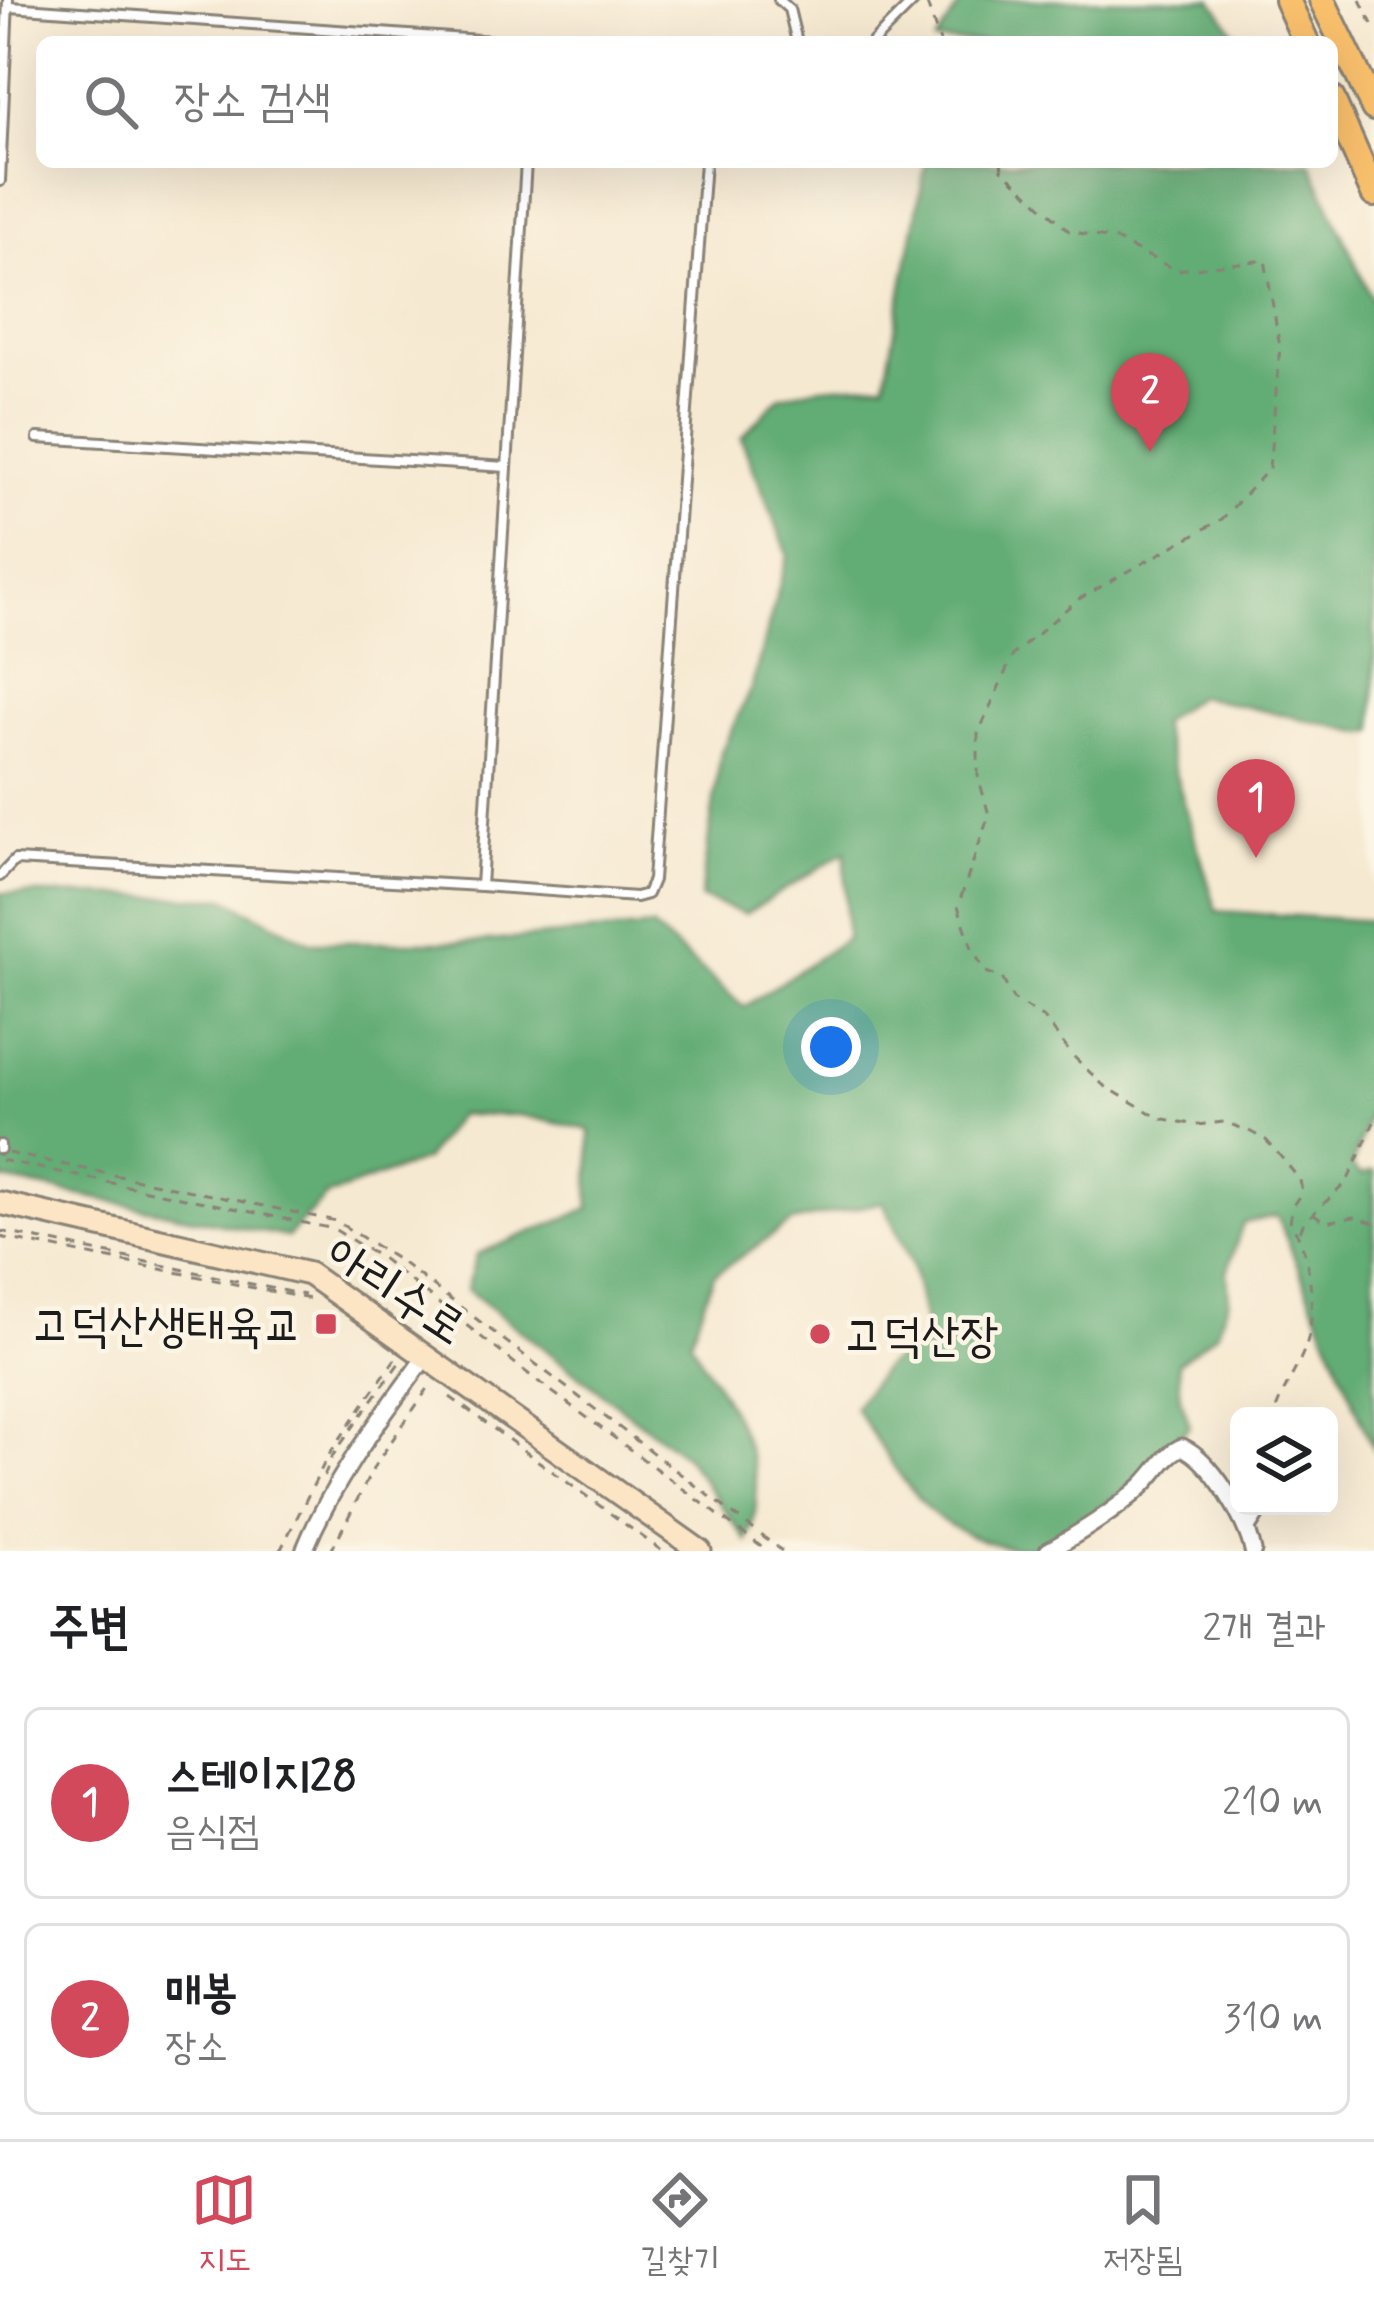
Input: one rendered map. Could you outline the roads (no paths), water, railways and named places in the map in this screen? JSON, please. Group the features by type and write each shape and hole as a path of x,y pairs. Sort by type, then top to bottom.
{"highway":[{"path":"1287,0 1303,36"},
{"path":"1322,0 1374,108"},
{"path":"1338,113 1374,194"}],"main road":[{"name":"아리수로","path":"0,1203 309,1274 419,1365 700,1551"}],"street":[{"path":"304,1551 349,1460 419,1365"},
{"path":"1048,1551 1108,1514 1142,1486 1172,1451 1182,1447 1192,1451 1224,1490 1247,1528 1253,1551"},
{"path":"1247,1528 1255,1515"}],"lane":[{"path":"779,0 789,8 796,36"},
{"path":"879,36 915,0"},
{"path":"0,181 9,3 431,36"},
{"path":"481,886 526,168"},
{"path":"0,860 636,898 647,894 653,880 705,168"},
{"path":"38,438 507,467"},
{"path":"0,876 15,860"}],"place":[{"name":"매봉","path":"1150,452"},
{"name":"스테이지28","path":"1256,858"},
{"name":"고덕산생태육교","path":"326,1324"},
{"name":"고덕산장","path":"820,1334"}]}
